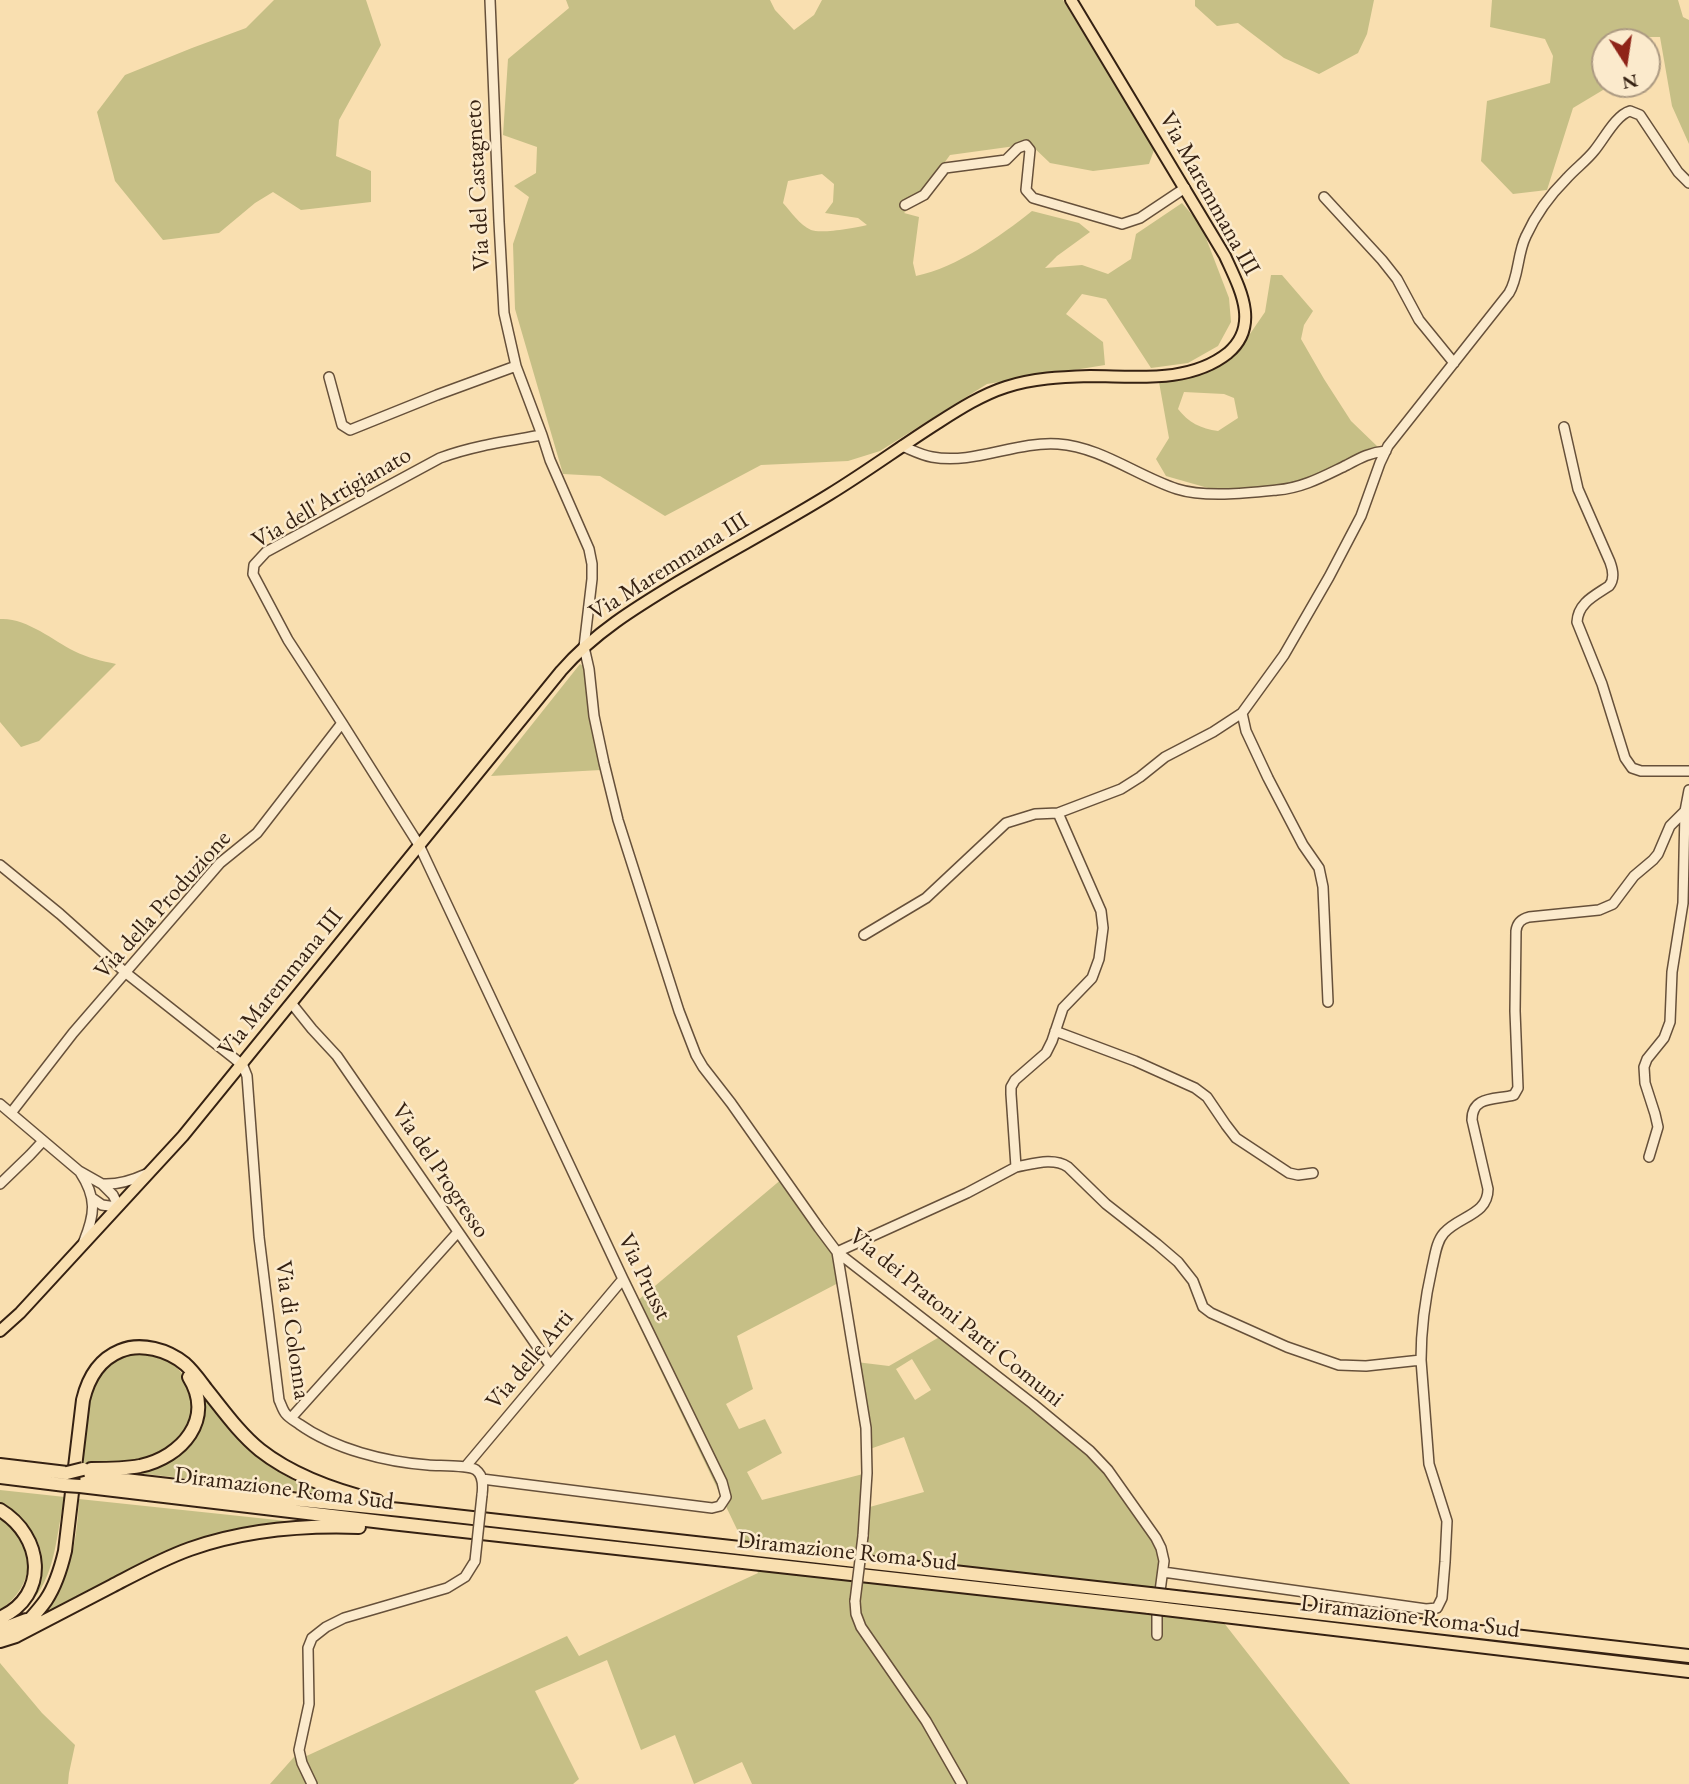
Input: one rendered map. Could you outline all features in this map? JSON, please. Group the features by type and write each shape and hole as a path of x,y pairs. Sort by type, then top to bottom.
{"highway":[{"path":"16,1636 45,1601 60,1570 65,1551 83,1400 91,1376 108,1357 129,1348 151,1348 178,1359 230,1420 275,1461 329,1487 401,1510"},
{"path":"82,1477 141,1466 165,1457 184,1443 195,1426 198,1399 193,1383 178,1359"},
{"name":"Diramazione Roma Sud","path":"0,1465 66,1479"},
{"name":"Diramazione Roma Sud","path":"0,1477 82,1477 401,1510 1149,1601"},
{"name":"Diramazione Roma Sud","path":"82,1477 391,1523 1689,1656"},
{"path":"0,1510 14,1520 24,1533 36,1567 27,1596 15,1609 0,1618"},
{"path":"0,1641 16,1636 155,1564 209,1543 278,1530 391,1523"},
{"name":"Diramazione Roma Sud","path":"1166,1602 1689,1671"},
{"path":"0,1630 30,1618"}],"main road":[{"name":"Via Maremmana III","path":"0,1331 20,1313 183,1136 561,671 609,625 831,494 972,402 1007,386 1057,377 1153,377 1174,374 1206,365 1229,351 1238,340 1246,313 1243,297 1225,256 1071,0"}],"street":[{"name":"Via del Castagneto","path":"490,0 504,313 516,366 550,460 589,549 592,579 584,647"},
{"path":"864,935 926,898 1003,825 1035,814 1058,813 1127,786 1165,757 1213,732 1242,713 1284,655 1329,576 1361,516 1386,450 1513,287 1521,247 1539,212 1564,180 1595,150 1622,114 1630,111 1640,115 1678,172 1689,183"},
{"path":"905,205 923,195 945,168 1006,160 1018,148 1026,145 1030,150 1026,190 1033,198 1122,224 1140,218 1185,188"},
{"path":"1324,197 1397,279 1419,320 1454,363"},
{"path":"329,377 342,425 349,430 516,366"},
{"path":"1564,427 1578,489 1613,574 1611,584 1581,607 1577,622 1602,684 1625,758 1632,768 1641,771 1689,771"},
{"name":"Via dell'Artigianato","path":"419,845 288,640 253,575 254,565 266,552 440,458 467,449 542,435"},
{"path":"902,446 929,456 950,458 1041,444 1070,445 1115,461 1177,489 1219,493 1274,491 1296,487 1314,481 1367,454 1386,450"},
{"name":"Via dei Pratoni Parti Comuni","path":"584,647 594,716 616,811 664,967 691,1043 704,1067 838,1252 1042,1411 1090,1451 1108,1470 1156,1538 1163,1558 1163,1572"},
{"path":"1242,713 1246,731 1268,778 1303,845 1320,871 1328,1002"},
{"name":"Via della Produzione","path":"11,1113 73,1034 220,863 257,832 342,723"},
{"path":"1649,1157 1658,1127 1645,1083 1644,1067 1664,1038 1670,1022 1672,979 1683,903 1685,811 1689,790"},
{"path":"1157,1635 1163,1572 1426,1609 1437,1608 1442,1598 1447,1526 1429,1464 1420,1360 1422,1317 1439,1242 1449,1228 1483,1206 1488,1196 1472,1120 1473,1109 1484,1101 1514,1094 1518,1088 1515,1011 1518,923 1529,917 1599,910 1611,905 1636,873 1656,857 1669,828 1685,811"},
{"path":"1016,1167 1011,1087 1019,1076 1046,1053 1063,1008 1096,971 1103,924 1100,906 1058,813"},
{"name":"Via Prusst","path":"419,845 726,1493 724,1502 712,1508 482,1479"},
{"path":"0,865 126,973 242,1065"},
{"name":"Via del Progresso","path":"292,1004 337,1056 550,1365"},
{"path":"1055,1031 1140,1063 1193,1087 1207,1097 1229,1129 1242,1142 1289,1173 1313,1173"},
{"name":"Via di Colonna","path":"242,1065 247,1076 259,1237 279,1400 285,1414 307,1430 331,1442 386,1460 424,1465 466,1466"},
{"path":"0,1104 79,1171 102,1184 113,1195 116,1207 102,1205 92,1198"},
{"path":"0,1184 43,1141"},
{"path":"962,1784 926,1721 861,1627 856,1614 867,1473 866,1428 838,1252 967,1193 1016,1167 1061,1162 1106,1204 1178,1262 1193,1281 1203,1307 1211,1313 1287,1347 1339,1365 1357,1367 1420,1360"},
{"path":"79,1171 92,1198 92,1222 82,1245"},
{"path":"102,1184 125,1182 150,1172"},
{"path":"291,1418 457,1232"},
{"name":"Via delle Arti","path":"466,1466 623,1279"},
{"path":"312,1784 299,1750 309,1704 308,1648 312,1639 326,1627 345,1618 447,1588 465,1577 475,1561 482,1495 482,1479 477,1470 466,1466"}],"shaded area":[{"path":"274,0 366,0 381,45 339,120 336,156 371,171 371,202 301,210 273,192 255,203 219,233 163,240 115,181 97,112 125,75 246,28"},
{"path":"566,0 770,0 775,10 794,30 814,15 822,0 1063,0 1154,150 1149,164 1093,171 1050,163 1030,144 950,155 918,199 904,213 919,217 913,263 916,276 932,272 962,258 992,241 1032,211 1079,223 1090,232 1045,268 1082,265 1108,274 1131,259 1136,234 1182,203 1201,225 1229,298 1231,322 1218,346 1188,363 1151,368 1106,299 1082,294 1066,314 1103,342 1105,365 987,384 880,451 848,461 761,465 665,516 600,476 563,474 515,309 513,244 529,197 514,186 536,173 537,147 503,135 508,59 569,8","holes":["822,174 834,184 833,202 825,213 858,218 867,225 830,231 811,230 799,222 783,203 788,181"]},
{"path":"1195,0 1374,0 1367,34 1358,53 1319,74 1284,58 1238,23 1217,26 1195,6"},
{"path":"1492,0 1678,0 1683,17 1689,20 1689,144 1672,106 1661,28 1591,28 1591,97 1573,108 1547,190 1513,194 1481,161 1487,101 1550,83 1553,56 1545,39 1490,27"},
{"path":"1271,275 1282,275 1313,311 1304,325 1301,339 1351,421 1378,447 1350,463 1301,483 1260,490 1208,488 1166,476 1156,459 1169,438 1159,382 1204,374 1226,363 1241,347 1265,312","holes":["1184,392 1224,394 1234,398 1238,418 1218,431 1195,424 1178,409"]},
{"path":"0,619 29,625 79,653 116,664 39,741 21,747 0,722"},
{"path":"580,664 586,668 591,726 601,770 491,776"},
{"path":"783,1178 837,1252 842,1281 737,1336 753,1389 726,1404 739,1429 765,1419 782,1453 747,1472 762,1500 867,1473 866,1508 924,1492 904,1437 867,1450 856,1362 889,1366 943,1335 1090,1451 1156,1538 1167,1596 1206,1600 1350,1784 752,1784 742,1762 694,1784 675,1735 641,1750 607,1660 535,1691 579,1779 573,1784 270,1784 294,1757 300,1759 567,1636 579,1656 758,1573 630,1307","holes":["912,1359 931,1390 915,1400 896,1369"]},
{"path":"130,1355 159,1357 176,1367 185,1378 191,1390 192,1404 186,1430 178,1442 160,1455 120,1466 82,1464 87,1415 94,1386 102,1373 113,1363"},
{"path":"207,1401 231,1429 268,1464 316,1490 316,1493 137,1473 162,1464 185,1450 196,1435 203,1403"},
{"path":"0,1490 65,1497 47,1577 33,1600 42,1570 39,1545 25,1524 0,1505"},
{"path":"79,1499 296,1522 247,1531 41,1616 59,1590 70,1561"},
{"path":"0,1518 21,1540 28,1564 21,1588 0,1610"},
{"path":"0,1663 42,1713 75,1745 68,1784 0,1784"}]}
